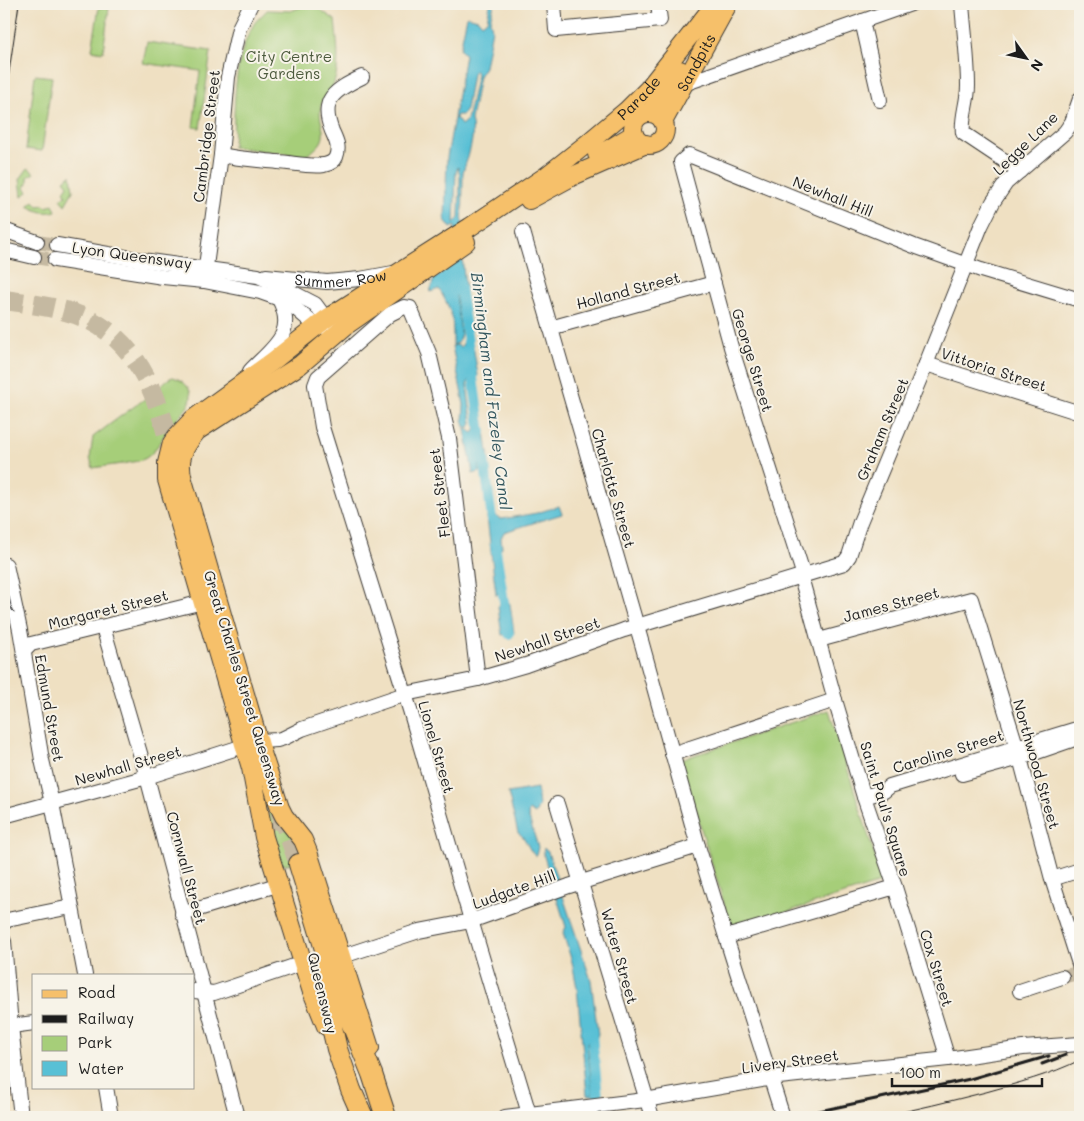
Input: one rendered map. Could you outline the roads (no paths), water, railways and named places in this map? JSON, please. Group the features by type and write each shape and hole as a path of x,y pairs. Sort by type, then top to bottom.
{"highway":[{"name":"Queensway","path":"288,872 321,978 337,1049 351,1090 363,1117"},
{"name":"Queensway","path":"288,872 372,1074"},
{"name":"Great Charles Street Queensway","path":"372,1074 386,1117"},
{"path":"351,1090 350,1112 352,1117"}],"main road":[{"name":"Sandpits","path":"657,117 675,79 716,4"},
{"name":"Parade","path":"470,233 602,131 648,89 716,4"},
{"name":"Sandpits","path":"657,117 684,84 728,4"},
{"path":"641,115 657,117 665,130 661,139 655,143 640,139 633,128 637,118 641,115"},
{"name":"Parade","path":"546,176 640,139"},
{"name":"Summer Row","path":"399,272 450,246 538,194 640,139"},
{"name":"Summer Row","path":"313,356 348,324 419,276 450,246"},
{"path":"229,392 322,324 399,272"},
{"name":"Great Charles Street Queensway","path":"313,356 227,414 209,422 197,431 181,454 181,474 252,744 256,790 264,837 288,872 303,963 315,1001 337,1049"},
{"name":"Great Charles Street Queensway","path":"229,392 193,419 177,436 169,453 167,480 204,602 252,744 284,816 303,840 320,885 340,957 369,1043 372,1074"}],"street":[{"path":"554,4 556,30 660,20 658,4"},
{"path":"684,84 911,4"},
{"path":"962,4 968,87 967,104 962,125 963,133 1020,171"},
{"name":"Cambridge Street","path":"204,275 221,155 228,77 239,28 252,6"},
{"path":"862,21 880,100"},
{"path":"221,155 322,165 332,162 337,155 338,146 326,110 328,100 342,86 362,77"},
{"name":"Legge Lane","path":"966,264 981,226 993,202 1006,183 1065,132 1072,122 1080,99"},
{"name":"Newhall Hill","path":"689,155 914,246 1080,300"},
{"name":"George Street","path":"689,155 680,162 730,347 803,576 819,640"},
{"path":"4,230 37,242"},
{"name":"Charlotte Street","path":"523,232 672,754"},
{"name":"Lyon Queensway","path":"56,245 142,260 204,275 279,299"},
{"path":"4,250 34,257"},
{"name":"Lyon Queensway","path":"55,260 163,277 204,275 258,276 315,304 322,324"},
{"name":"Graham Street","path":"803,576 844,564 849,556 860,522 966,264"},
{"name":"Summer Row","path":"258,276 327,282 360,279 399,272"},
{"name":"Holland Street","path":"550,328 714,283"},
{"path":"229,392 279,340 286,327 286,315 279,299"},
{"name":"Summer Row","path":"279,299 288,302 322,324 348,324"},
{"name":"Lionel Street","path":"410,308 404,307 390,314 318,377 315,385 322,427 405,694 530,1116"},
{"name":"Fleet Street","path":"410,308 429,353 449,438 478,679"},
{"path":"313,356 322,324"},
{"name":"Vittoria Street","path":"926,364 1080,413"},
{"name":"Edmund Street","path":"6,565 24,651 42,760 85,974"},
{"name":"Newhall Street","path":"4,816 147,777 252,744 277,740 302,729 405,694 478,679 526,665 637,626 803,576"},
{"name":"James Street","path":"819,640 971,599"},
{"name":"Northwood Street","path":"971,599 1018,753 1079,970"},
{"name":"Margaret Street","path":"24,651 31,644 204,602"},
{"name":"Cornwall Street","path":"103,627 147,777 182,914 194,974"},
{"name":"Saint Paul's Square","path":"726,937 895,887 864,797 819,640"},
{"path":"783,1117 698,846 672,754 835,700"},
{"name":"Caroline Street","path":"1018,753 1080,728"},
{"name":"Caroline Street","path":"864,797 884,791 890,794 1018,753 1080,737"},
{"name":"Water Street","path":"557,804 564,817 575,884 652,1117"},
{"name":"Ludgate Hill","path":"340,957 419,931 471,922 551,892 698,846"},
{"path":"1052,879 1080,870"},
{"path":"182,914 288,872"},
{"name":"Cox Street","path":"895,887 948,1059"},
{"path":"4,923 7,920 72,907"},
{"path":"4,941 7,1027 21,1117"},
{"path":"198,991 214,993 303,963"},
{"name":"Cornwall Street","path":"195,977 237,1117"},
{"path":"1020,991 1062,977"},
{"path":"7,1027 32,1023"},
{"name":"Livery Street","path":"505,1117 530,1116 645,1100 772,1079 948,1059 1023,1048 1080,1044"},
{"path":"106,1088 111,1117"}],"water":[{"path":"490,4 494,4 490,20 492,29 485,67 479,76 471,120 473,133 471,146 463,172 462,256 465,286 462,299 458,292 456,296 461,334 458,343 453,345 450,310 439,289 430,292 434,279 455,261 455,226 451,228 445,220 447,157 454,118 461,125 467,120 477,74 475,70 472,74 466,110 462,115 454,117 465,55 460,49 467,16 478,19 482,24 487,20","holes":["458,167 460,177 459,218 454,223 456,172"]},
{"path":"467,336 473,345 478,375 474,385 469,380 467,385 472,423 470,427 465,427 463,419 464,405 452,346 457,345 461,347"},
{"path":"479,421 482,429 485,431 489,459 485,470 480,464 480,472 473,474 465,429 473,433"},
{"path":"559,506 562,514 504,532 501,538 502,547 497,557 495,554 493,555 498,594 496,595 487,517 490,507 498,518 502,519 537,513"},
{"path":"502,593 510,604 514,633 502,635 498,607 502,600"},
{"path":"537,788 539,806 535,814 529,810 528,815 538,847 536,856 518,833 508,793"},
{"path":"544,848 548,852 591,980 598,1034 593,1047 589,1039 587,1043 593,1095 587,1095 577,988 572,962 563,933 566,927 543,853"}],"waterway":[{"name":"Birmingham and Fazeley Canal","path":"460,287 469,349"},
{"name":"Birmingham and Fazeley Canal","path":"472,371 481,433"},
{"name":"Birmingham and Fazeley Canal","path":"484,458 492,520"},
{"name":"Birmingham and Fazeley Canal","path":"495,544 509,634"},
{"name":"Birmingham and Fazeley Canal","path":"592,1035 600,1117"}],"tunnel":[{"path":"37,242 57,245"},
{"path":"34,257 55,260"},
{"path":"4,300 72,313 95,323 114,336 130,353 153,392 168,437 173,460"},
{"path":"256,764 276,829"},
{"path":"280,811 299,864"},
{"path":"1062,977 1077,973"}],"tram line":[{"path":"4,106 19,4"},
{"path":"9,597 14,612"},
{"path":"878,1117 986,1092 1046,1074 1080,1060"}],"railway":[{"path":"1042,1064 1066,1055"},
{"path":"791,1117 970,1079 1049,1056"}],"park label":[{"name":"City Centre Gardens","path":"289,64"}]}
